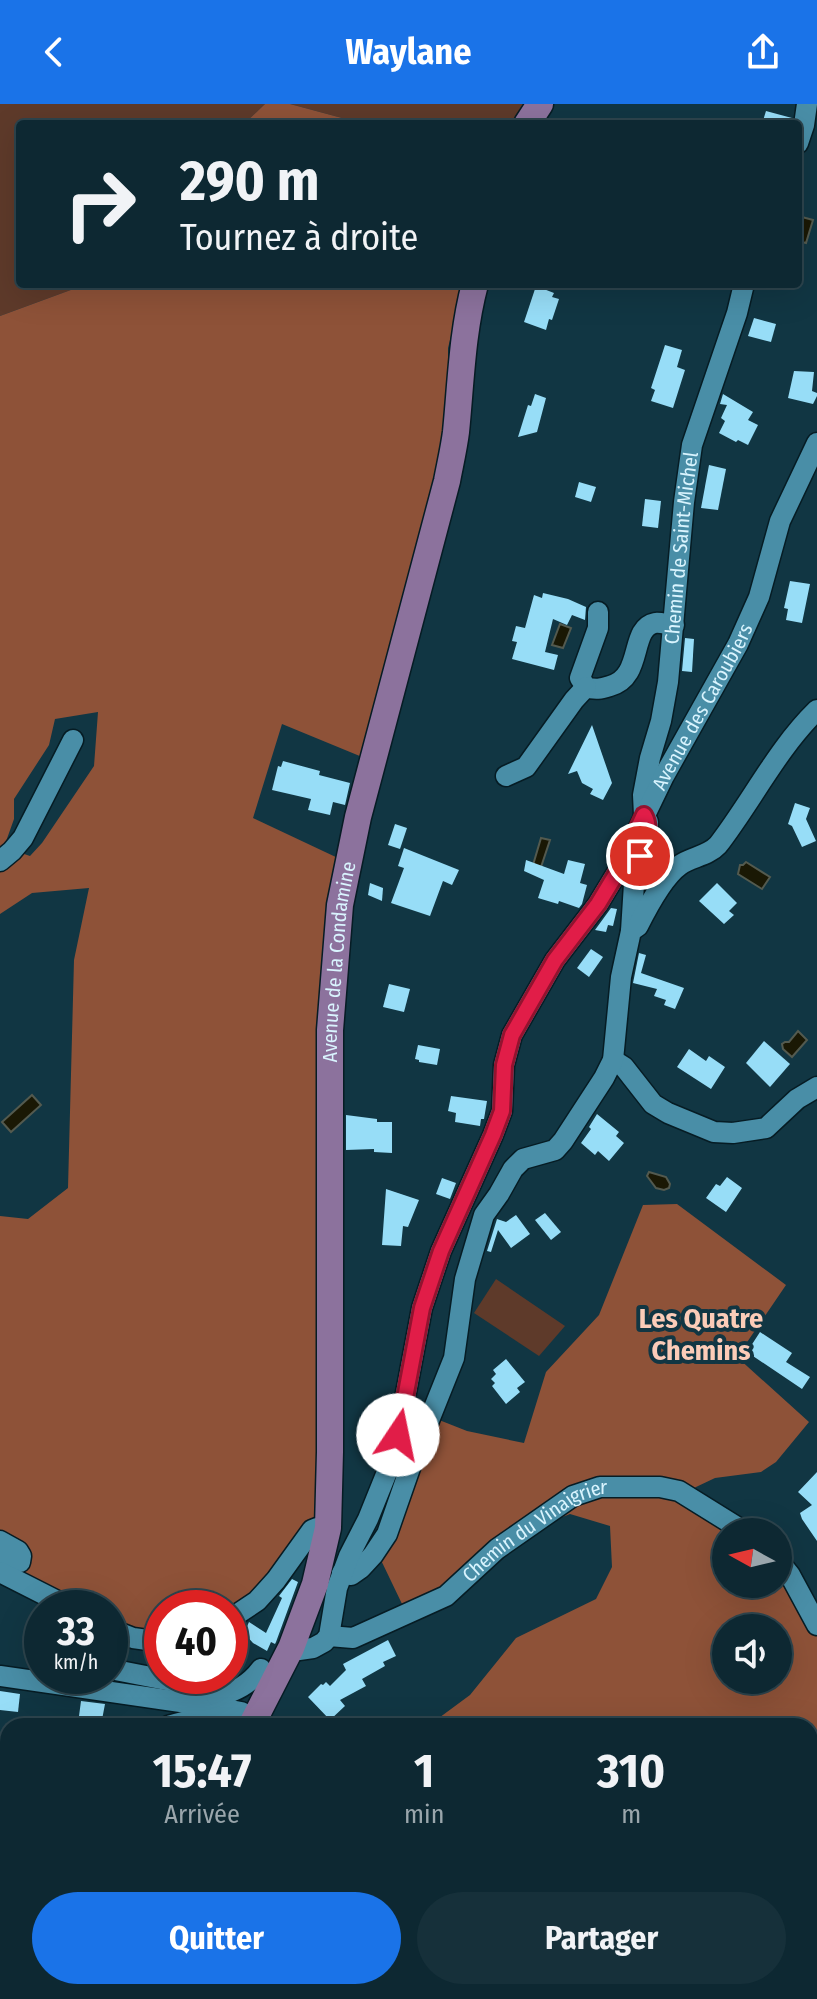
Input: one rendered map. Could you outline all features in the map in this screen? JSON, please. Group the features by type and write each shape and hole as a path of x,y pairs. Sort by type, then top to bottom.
{"main road":[{"name":"Avenue de la Condamine","path":"255,1718 291,1648 315,1584 328,1528 330,1030 340,905 358,817 447,481 456,435 464,340 474,288"}],"street":[{"path":"802,131 807,104"},
{"name":"Chemin de Saint-Michel","path":"613,1060 621,977 631,931 634,884 648,836 643,795 668,682 692,445 743,288"},
{"name":"Avenue des Caroubiers","path":"329,1636 342,1573 389,1467 422,1308 441,1251 502,1111 504,1065 512,1035 555,960 598,904 618,871 644,815 744,632 759,597 780,521 817,443"},
{"path":"598,612 598,628 580,678 586,687 596,690 619,684 629,675 639,640 646,628 655,623 674,625"},
{"path":"506,776 526,767 586,687"},
{"path":"631,931 638,926 668,877 680,864 715,849 783,750 817,710"},
{"path":"0,861 23,838 73,740"},
{"path":"342,1573 351,1575 361,1568 387,1534 414,1455 454,1358 465,1279 484,1215 513,1169 523,1159 555,1150 563,1141 613,1060 624,1067 653,1104 714,1132 733,1133 766,1128 797,1099 817,1087"},
{"name":"Chemin du Vinaigrier","path":"329,1636 353,1638 446,1596 497,1549 573,1496 600,1487 660,1487 679,1491 722,1518"},
{"path":"248,1607 276,1580 312,1530 328,1528"},
{"path":"0,1541 21,1556 20,1562 0,1558"},
{"path":"0,1572 36,1590"},
{"path":"792,1579 817,1625"},
{"path":"291,1648 313,1648 329,1636"},
{"path":"193,1718 208,1713 216,1702 253,1680 261,1669"},
{"path":"128,1673 202,1687 216,1702"},
{"path":"0,1676 216,1702 248,1718"}],"shaded area":[{"path":"0,104 265,104 248,120 16,120 16,288 76,288 0,316"},
{"path":"265,104 290,104 343,120 248,120"},
{"path":"290,104 527,104 519,120 342,118"},
{"path":"802,217 813,220 806,243 802,242"},
{"path":"76,288 463,288 448,348 448,403 442,452 367,759 282,724 253,818 340,859 318,1512 303,1529 274,1578 248,1596 248,1590 144,1590 144,1632 128,1628 128,1590 39,1590 0,1571 0,1216 28,1219 68,1188 74,960 89,888 32,893 0,914 0,316","holes":["98,712 94,766 30,856 4,847 14,819 14,799 49,745 55,719"]},
{"path":"560,624 571,628 563,648 552,645"},
{"path":"541,838 550,840 541,867 533,865"},
{"path":"746,862 770,877 762,889 738,874 740,865"},
{"path":"798,1031 807,1040 792,1057 782,1044 789,1042"},
{"path":"32,1095 41,1105 11,1132 2,1122"},
{"path":"649,1172 666,1177 669,1188 656,1188 647,1176"},
{"path":"677,1204 786,1285 737,1357 809,1422 776,1462 761,1472 715,1478 679,1499 712,1519 712,1598 792,1598 792,1591 817,1633 817,1718 439,1718 470,1695 516,1638 596,1599 612,1567 610,1526 570,1514 494,1544 443,1590 403,1606 379,1556 429,1416 467,1431 524,1443 546,1372 599,1315 643,1205"},
{"path":"496,1279 565,1326 539,1356 474,1313"}],"building":[{"path":"766,111 792,118 792,120 763,120"},
{"path":"535,288 554,293 552,297 559,299 546,330 524,322"},
{"path":"754,318 776,324 771,342 748,336"},
{"path":"665,345 682,350 677,367 685,370 673,408 651,401 655,390 651,388"},
{"path":"794,371 814,372 812,391 817,396 813,404 788,398"},
{"path":"535,394 546,398 537,432 518,437 528,405 531,406"},
{"path":"723,394 753,412 748,420 758,425 748,445 719,433 725,421 721,418 727,405 720,404"},
{"path":"709,465 726,469 718,510 701,508"},
{"path":"579,482 596,487 591,502 575,497"},
{"path":"645,499 661,501 658,528 642,526"},
{"path":"790,581 810,584 802,623 786,620 788,609 784,608"},
{"path":"543,593 586,607 585,620 572,615 567,625 553,619 545,652 558,655 554,670 512,659 517,642 512,641 516,626 525,628 534,595 542,598"},
{"path":"685,638 694,639 692,672 682,671"},
{"path":"592,725 612,783 603,800 590,794 593,789 582,783 577,771 568,774"},
{"path":"283,761 350,783 345,805 333,802 330,815 308,810 311,799 272,790 278,766 281,767"},
{"path":"795,803 810,808 806,819 816,841 802,847 788,824"},
{"path":"395,824 407,828 400,849 388,845"},
{"path":"404,848 459,870 452,885 443,881 430,916 391,903 404,868 398,866"},
{"path":"526,860 564,874 568,860 585,864 580,883 587,885 579,908 538,898 544,880 524,871"},
{"path":"370,883 383,888 382,901 368,895"},
{"path":"717,883 737,903 729,911 734,915 724,924 699,901"},
{"path":"611,908 617,909 613,926 608,925 606,932 595,930"},
{"path":"591,949 603,957 589,977 577,968"},
{"path":"639,953 646,955 641,973 684,988 675,1009 664,1005 666,1000 654,996 657,989 633,983"},
{"path":"389,984 410,989 404,1012 383,1007"},
{"path":"764,1041 790,1064 770,1087 746,1063"},
{"path":"418,1045 440,1049 437,1065 415,1059"},
{"path":"689,1049 706,1061 709,1056 725,1067 711,1089 677,1067"},
{"path":"451,1096 487,1101 480,1126 455,1122 456,1113 448,1111"},
{"path":"597,1114 619,1132 616,1136 624,1143 609,1161 598,1151 595,1155 581,1143"},
{"path":"346,1115 392,1122 392,1153 374,1152 374,1149 346,1150"},
{"path":"727,1177 742,1188 726,1212 706,1198 716,1184 720,1186"},
{"path":"442,1178 456,1183 450,1199 436,1194"},
{"path":"386,1189 419,1200 408,1227 403,1226 401,1246 382,1245"},
{"path":"545,1213 561,1232 551,1240 535,1220"},
{"path":"516,1215 530,1234 511,1248 498,1230 491,1252 487,1251 497,1219 506,1222"},
{"path":"760,1332 792,1353 786,1362 810,1377 802,1389 747,1352"},
{"path":"506,1359 525,1382 517,1388 520,1392 506,1404 492,1386 495,1383 491,1379 496,1374 493,1370"},
{"path":"817,1472 817,1541 800,1513 812,1505 798,1492"},
{"path":"292,1579 298,1582 276,1642 271,1642 267,1651 248,1637 248,1624 249,1622 266,1633 282,1598 279,1596"},
{"path":"388,1640 396,1656 362,1679 366,1686 340,1700 345,1706 328,1718 308,1697 321,1684 326,1682 330,1686 346,1670 343,1664"},
{"path":"0,1691 20,1694 18,1712 0,1710"},
{"path":"81,1701 105,1704 102,1718 79,1716"}],"district":[{"name":"Les Quatre Chemins","path":"701,1334"}],"route":[{"path":"398,1435 422,1308 441,1251 502,1111 504,1065 512,1035 555,960 598,904 618,871 644,815 648,822 648,836 640,856"}]}
